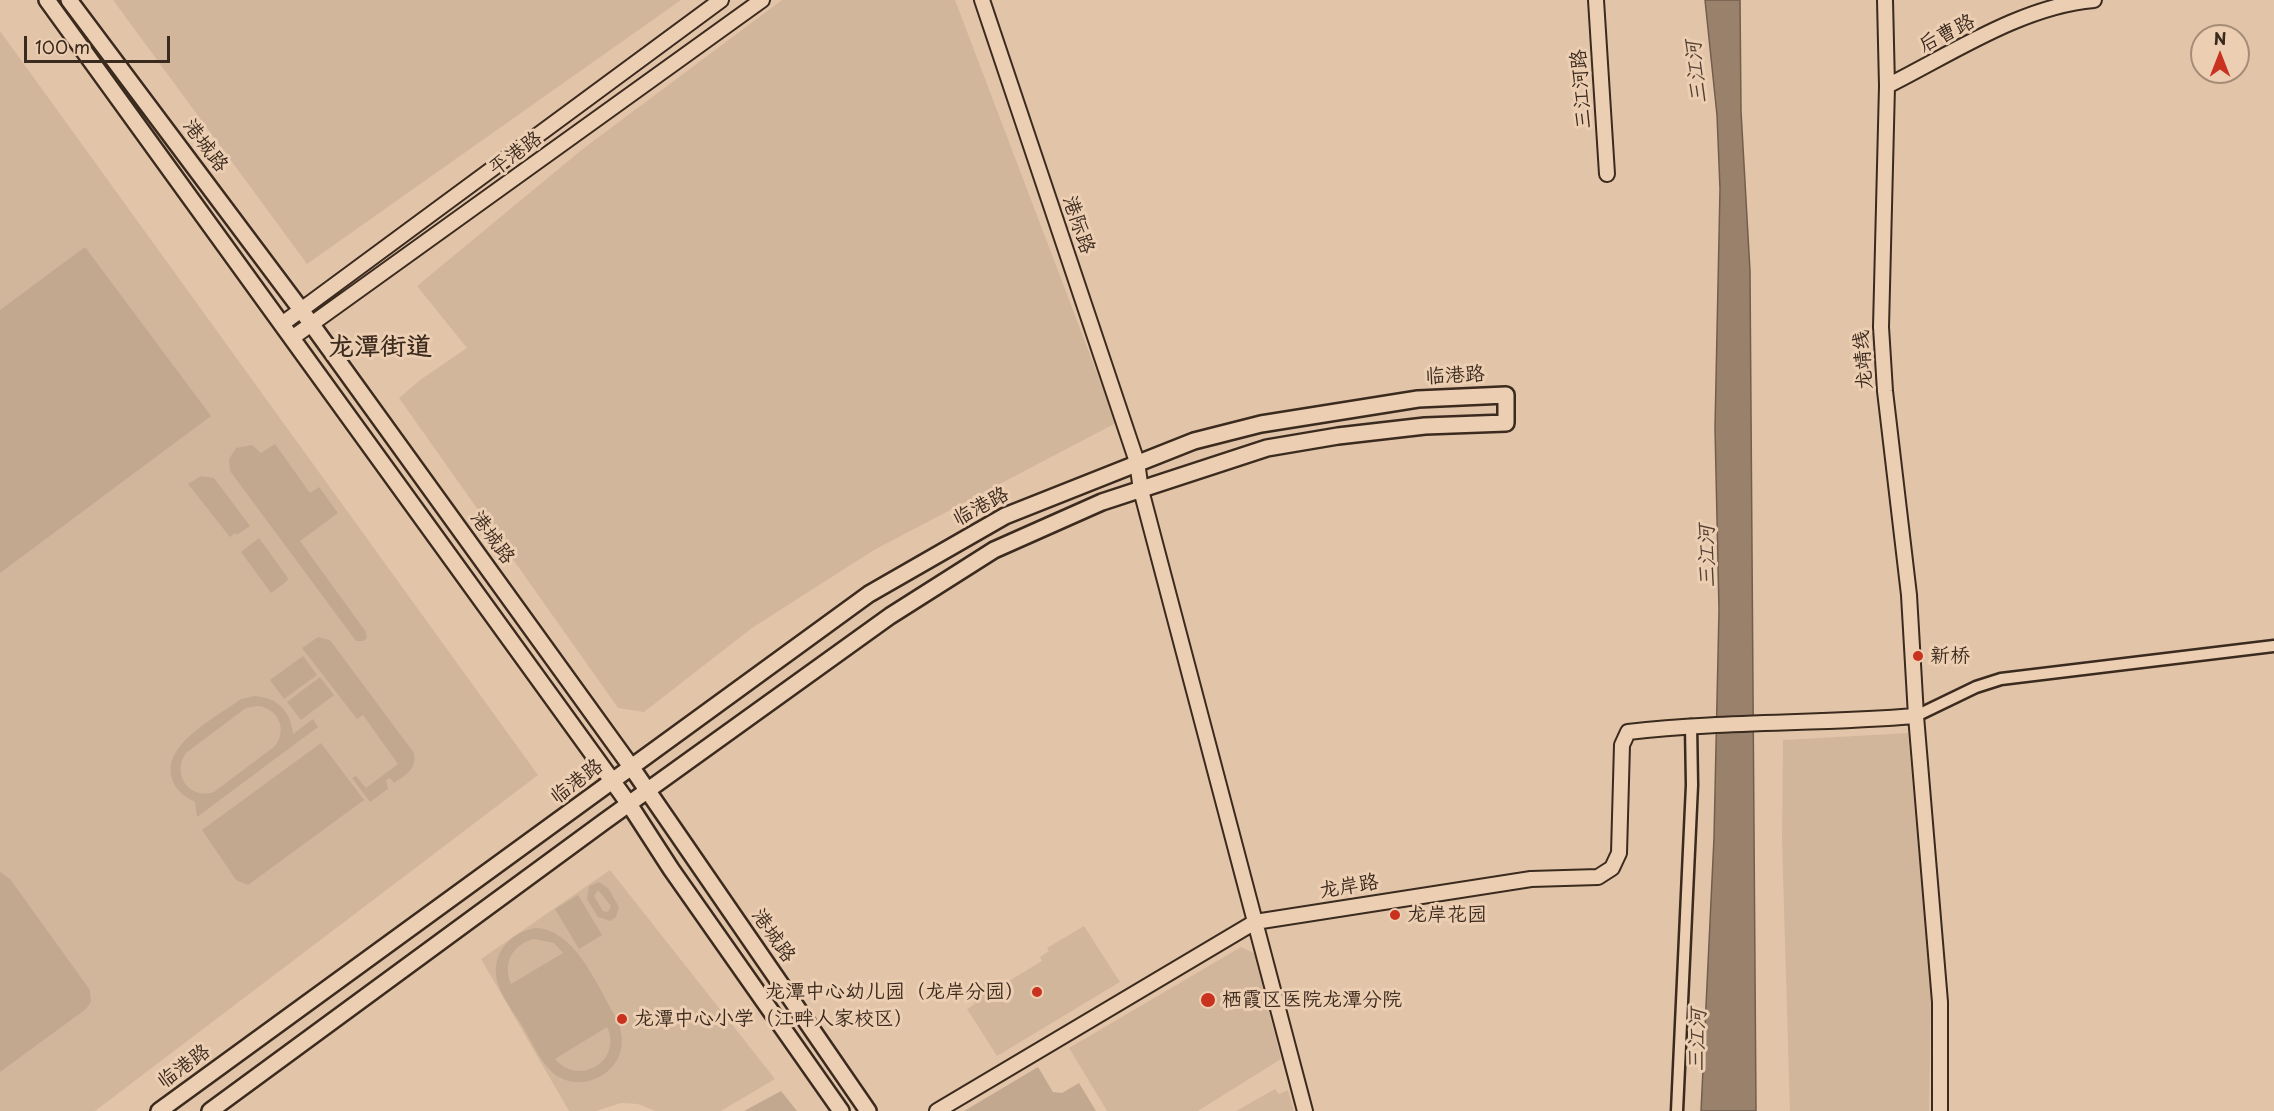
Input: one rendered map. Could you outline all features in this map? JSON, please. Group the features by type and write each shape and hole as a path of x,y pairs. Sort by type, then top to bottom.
{"main road":[{"path":"47,0 629,804 671,869 841,1111"},
{"name":"港城路","path":"69,0 302,311 632,768 868,1111"},
{"name":"临港路","path":"159,1111 869,594 1005,516 1194,441 1307,416 1418,399 1506,395 1506,423 1414,428 1338,436 1267,448 1102,502 994,550 890,616 210,1111"}],"street":[{"name":"平港路","path":"282,324 721,0"},
{"name":"平港路","path":"292,338 312,326 762,0"},
{"name":"港际路","path":"982,0 1137,462 1141,490 1305,1111"},
{"name":"三江河路","path":"1596,0 1607,174"},
{"name":"龙靖线","path":"1886,0 1887,86 1881,327 1885,391 1909,595 1916,716 1940,1002 1940,1111"},
{"name":"后曹路","path":"1887,86 2021,18 2048,8 2094,0"},
{"path":"1677,1111 1692,785 1691,725 1844,722 1916,716 1976,687 2001,679 2274,646"},
{"name":"龙岸路","path":"937,1111 1255,921 1531,879 1598,877 1612,868 1619,853 1622,746 1628,732 1691,725"}],"shaded area":[{"path":"113,0 681,0 307,264"},
{"path":"782,0 955,0 1116,423 874,550 752,628 644,712 618,708 399,398 420,380 467,348 417,286 584,148"},
{"path":"1705,0 1740,0 1741,111 1750,271 1756,1111 1701,1111 1714,838 1719,610 1715,428 1720,189 1717,115"},
{"path":"0,31 538,775 95,1111 0,1111"},
{"path":"85,247 211,416 0,573 0,310"},
{"path":"275,444 310,493 319,487 338,513 300,541 366,632 367,638 363,641 356,641 230,471 229,459 236,448 252,445 261,453"},
{"path":"201,476 214,478 250,526 230,537 188,484"},
{"path":"259,538 288,578 271,593 241,552"},
{"path":"318,637 330,640 414,753 414,763 410,771 394,783 390,778 386,780 388,789 370,802 352,778 356,776 366,788 398,764 363,715 357,719 302,648"},
{"path":"303,656 317,675 284,699 270,680"},
{"path":"320,677 334,695 301,720 287,702"},
{"path":"254,696 276,702 286,712 293,734 313,719 318,727 197,817 195,802 181,793 172,779 171,766 175,754 193,733 241,699","holes":["257,706 275,715 281,726 281,733 275,746 214,792 205,793 190,789 182,777 181,769 186,753 246,708"]},
{"path":"1908,733 1931,994 1929,1111 1790,1111 1782,841 1783,740"},
{"path":"321,743 364,800 248,885 236,880 202,830"},
{"name":"龙潭中心小学（江畔人家校区）","path":"610,870 775,1079 721,1111 655,1111 638,1104 621,1103 596,1111 569,1111 481,959"},
{"path":"0,872 10,879 90,990 91,1002 86,1009 0,1072"},
{"path":"599,882 608,888 619,907 616,917 610,921 598,917 587,899 589,886","holes":["598,890 611,906 608,912 603,911 594,896"]},
{"path":"578,895 602,935 579,949 555,909"},
{"name":"龙潭中心幼儿园（龙岸分园）","path":"1084,926 1120,982 997,1056 967,1009 975,1004 969,994 989,982 994,990 1042,961 1040,957 1049,951 1047,948"},
{"path":"536,928 551,931 575,950 595,978 618,1021 622,1039 621,1052 611,1068 597,1078 573,1082 564,1080 550,1070 500,990 496,974 499,955 510,940 526,930","holes":["534,939 554,943 563,953 511,984 508,969 511,956 520,945","607,1027 610,1039 609,1050 596,1066 576,1071 565,1067 555,1059"]},
{"name":"栖霞区医院龙潭分院","path":"1241,947 1254,953 1281,1059 1198,1111 1107,1111 1069,1048"},
{"path":"1038,1067 1053,1092 1062,1093 1079,1083 1096,1111 964,1111"},
{"path":"1275,1089 1279,1094 1288,1090 1294,1111 1236,1111"},
{"path":"781,1091 797,1111 744,1111"}],"place":[{"name":"新桥","path":"1918,656"},
{"name":"龙岸花园","path":"1395,915"},
{"name":"龙潭中心幼儿园（龙岸分园）","path":"1037,992"},
{"name":"栖霞区医院龙潭分院","path":"1208,1000"},
{"name":"龙潭中心小学（江畔人家校区）","path":"622,1019"}],"district":[{"name":"龙潭街道","path":"380,348"}],"water label":[{"name":"三江河","path":"1697,72"},
{"name":"三江河","path":"1708,556"},
{"name":"三江河","path":"1698,1040"}]}
